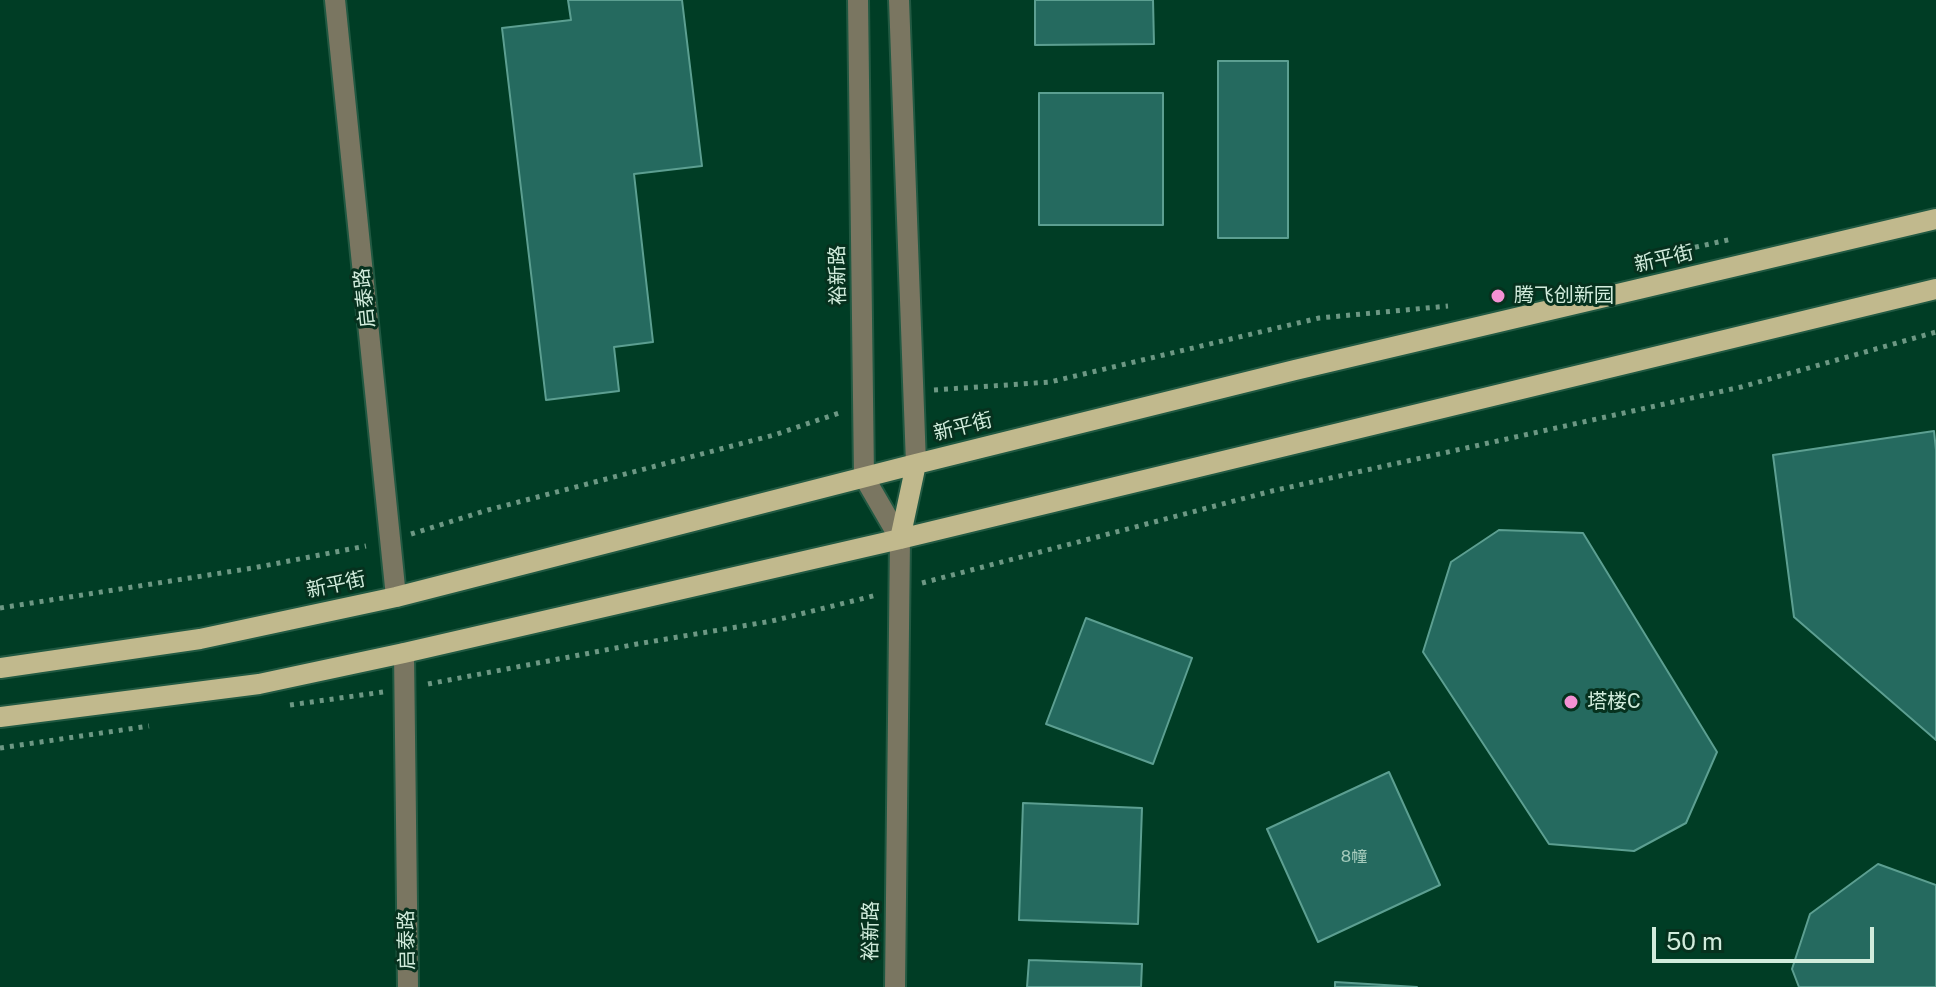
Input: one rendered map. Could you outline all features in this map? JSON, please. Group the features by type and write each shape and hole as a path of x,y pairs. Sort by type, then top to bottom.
{"main road":[{"name":"新平街","path":"0,668 200,639 396,597 1295,370 1936,219"},
{"path":"0,717 259,684 404,653 900,539 1936,289"},
{"name":"裕新路","path":"900,539 916,464"}],"street":[{"name":"启泰路","path":"335,0 396,597"},
{"name":"裕新路","path":"858,0 864,477 900,539 895,987"},
{"name":"裕新路","path":"899,0 916,464"},
{"name":"启泰路","path":"404,653 408,987"}],"path":[{"path":"1650,258 1741,237"},
{"path":"913,392 1050,382 1319,318 1454,305"},
{"path":"280,707 404,689 772,621 1272,491 1741,387 1936,332"},
{"path":"0,608 253,568 390,541 488,510 774,435 863,404"},
{"path":"0,748 156,725"}],"building":[{"path":"568,0 682,0 702,166 634,174 653,342 614,347 619,391 546,400 502,28 571,20"},
{"path":"1035,0 1153,0 1154,44 1035,45"},
{"path":"1218,61 1288,61 1288,238 1218,238"},
{"path":"1039,93 1163,93 1163,225 1039,225"},
{"path":"1934,431 1936,740 1794,617 1773,455"},
{"name":"塔楼C","path":"1499,530 1583,533 1717,752 1686,823 1634,851 1549,844 1423,652 1451,562"},
{"path":"1086,618 1192,658 1153,764 1046,724"},
{"path":"1389,772 1440,885 1318,942 1267,829"},
{"path":"1023,803 1142,808 1138,924 1019,920"},
{"path":"1878,864 1936,885 1936,987 1799,987 1792,969 1810,914"},
{"path":"1029,960 1142,964 1141,987 1027,987"},
{"path":"1335,982 1417,987 1335,987"}],"place":[{"name":"腾飞创新园","path":"1498,296"},
{"name":"塔楼C","path":"1571,702"}]}
